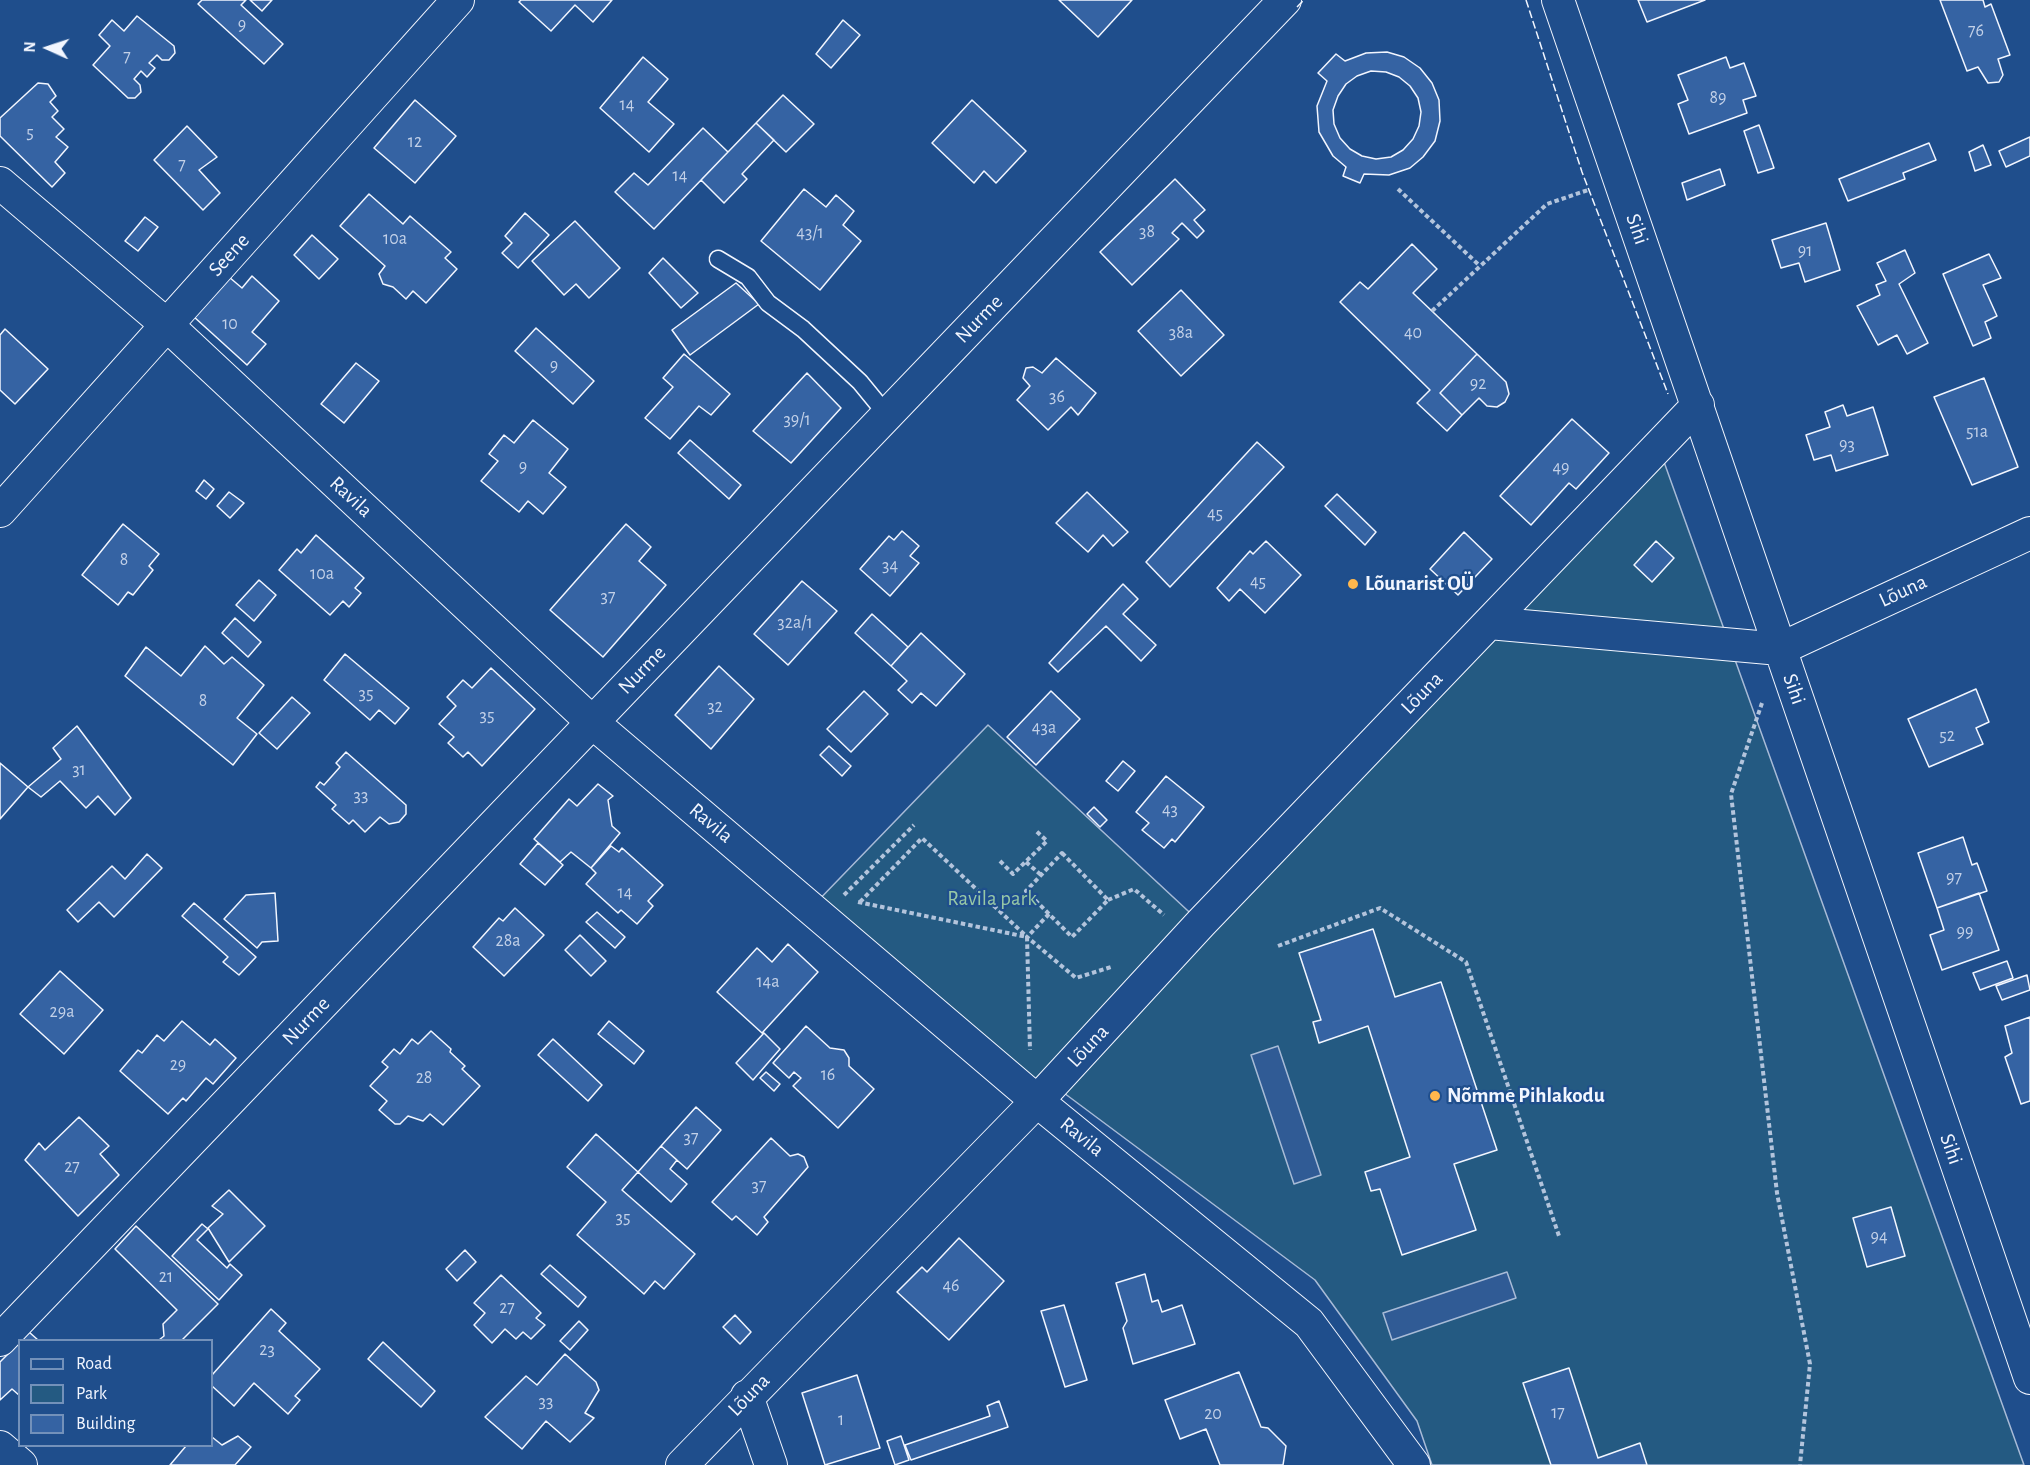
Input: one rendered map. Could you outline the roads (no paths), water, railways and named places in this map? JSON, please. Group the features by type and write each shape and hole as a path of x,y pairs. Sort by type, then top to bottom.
{"street":[{"name":"Seene","path":"0,511 458,0"},
{"name":"Nurme","path":"0,1340 1286,0"},
{"name":"Sihi","path":"1558,0 2030,1378"},
{"name":"Ravila","path":"0,183 167,325 592,722 1033,1097 1309,1323 1414,1465"},
{"name":"Lõuna","path":"682,1465 916,1224 1033,1097 1698,405"},
{"name":"Lõuna","path":"1780,649 2030,532"},
{"path":"1489,623 1780,649"},
{"path":"747,1396 771,1465"},
{"path":"0,1447 21,1465"}],"lane":[{"path":"718,260 748,277 768,303 803,329 860,382 887,415"}],"place":[{"name":"Lõunarist OÜ","path":"1353,584"},
{"name":"Nõmme Pihlakodu","path":"1435,1096"}],"park label":[{"name":"Ravila park","path":"992,899"}]}
